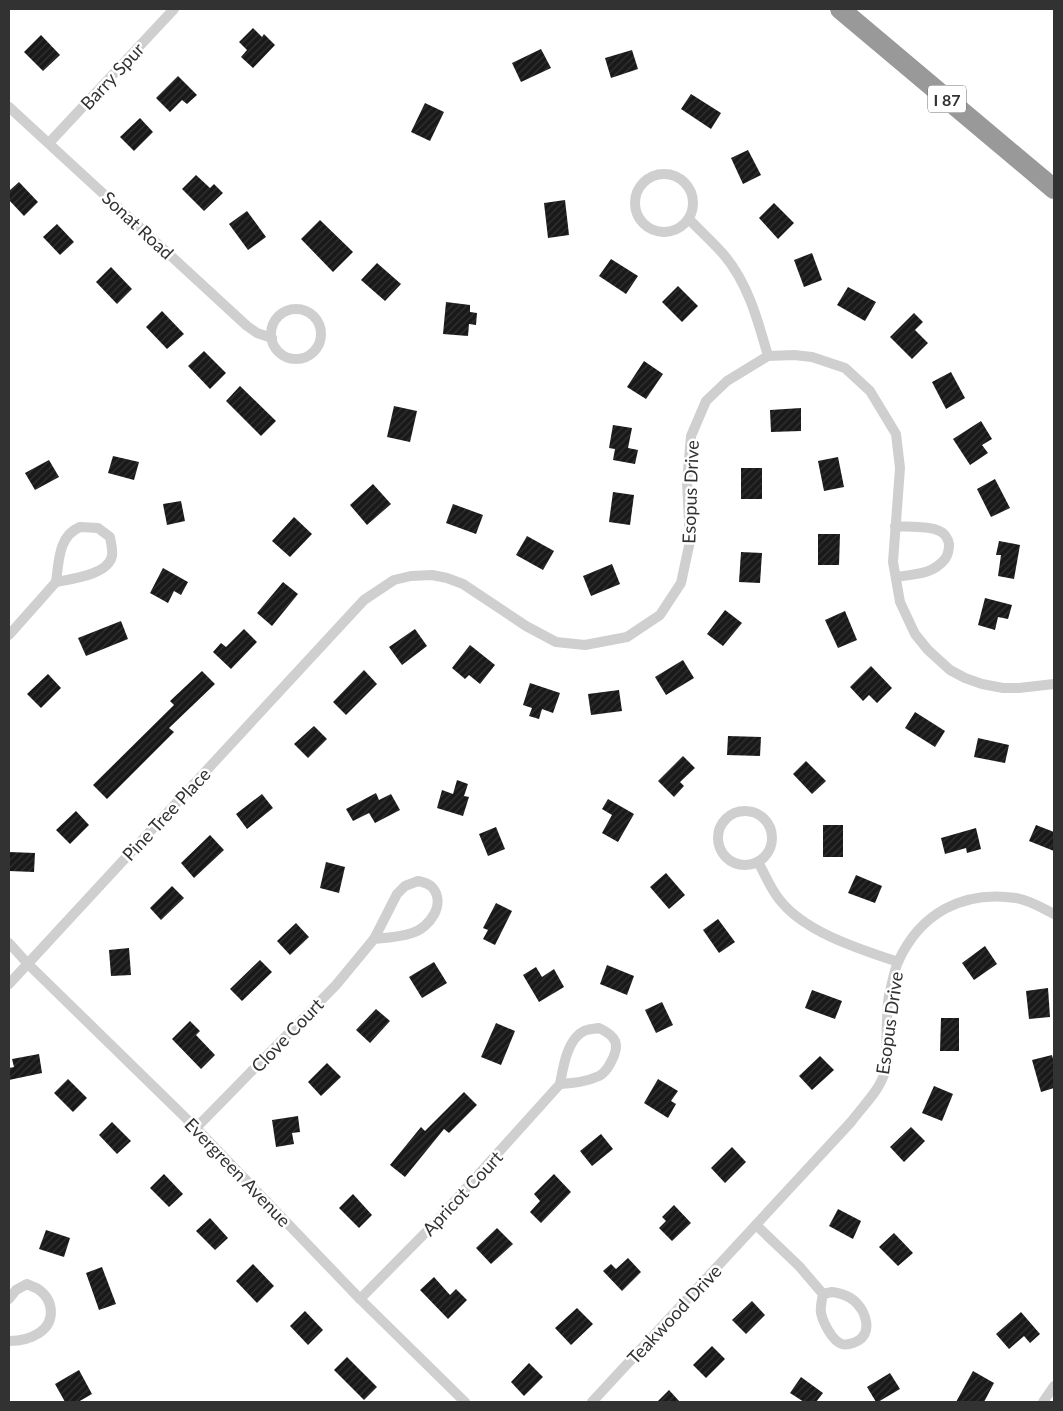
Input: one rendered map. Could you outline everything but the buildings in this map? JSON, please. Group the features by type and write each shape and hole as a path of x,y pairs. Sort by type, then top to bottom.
{"highway":[{"name":"I 87","path":"840,9 1054,189"}],"street":[{"name":"Barry Spur","path":"49,144 174,9"},
{"name":"Sonat Road","path":"9,107 247,326 257,333 272,338"},
{"path":"662,174 676,176 683,180 688,185 694,199 689,219 684,225 671,232 649,228 636,211 636,196 642,184 651,177 662,174"},
{"path":"689,219 724,256 741,281 756,315 768,356"},
{"name":"Sonat Road","path":"292,310 307,312 318,322 321,329 321,337 315,351 301,359 285,357 274,345 272,338 274,323 285,312 292,310"},
{"name":"Esopus Drive","path":"324,644 364,600 394,580 411,576 432,575 462,584 526,626 556,642 586,645 626,637 660,614 681,583 690,541 687,482 691,436 706,401 728,381 768,356 794,355 812,357 845,368 870,390 896,434 900,468 893,562 900,602 915,634 928,650 950,670 965,678 1003,688 1054,684"},
{"path":"895,526 936,529 944,534 949,547 948,555 939,566 930,571 896,578"},
{"path":"9,635 56,582 60,547 74,530 80,527 98,528 110,537 113,554 110,562 90,575 56,582"},
{"name":"Pine Tree Place","path":"9,984 324,644"},
{"path":"746,811 761,816 766,821 770,828 772,843 769,851 758,862 751,864 736,863 729,860 720,848 718,840 721,826 731,815 746,811"},
{"path":"758,862 777,898 788,910 811,927 858,948 898,962"},
{"name":"Clove Court","path":"196,1128 336,985 374,939 397,894 405,886 418,881 432,886 438,903 433,918 424,927 406,935 374,939"},
{"name":"Esopus Drive","path":"756,1225 851,1122 880,1084 885,1071 889,997 898,962 916,932 936,914 957,902 989,896 1017,898 1054,914"},
{"name":"Evergreen Avenue","path":"9,943 28,964 196,1128 360,1299 465,1402"},
{"name":"Apricot Court","path":"360,1299 433,1225 560,1084 564,1063 573,1041 578,1035 585,1030 599,1028 611,1034 616,1042 616,1052 607,1070 583,1082 560,1084"},
{"path":"756,1225 799,1266 823,1294 821,1313 834,1339 842,1344 849,1344 862,1339 867,1324 860,1307 843,1294 832,1292 823,1294"},
{"name":"Teakwood Drive","path":"592,1402 756,1225"},
{"path":"9,1299 16,1290 27,1284 38,1289 50,1303 52,1314 41,1332 31,1338 9,1341"},
{"path":"1043,1402 1054,1386"}]}
